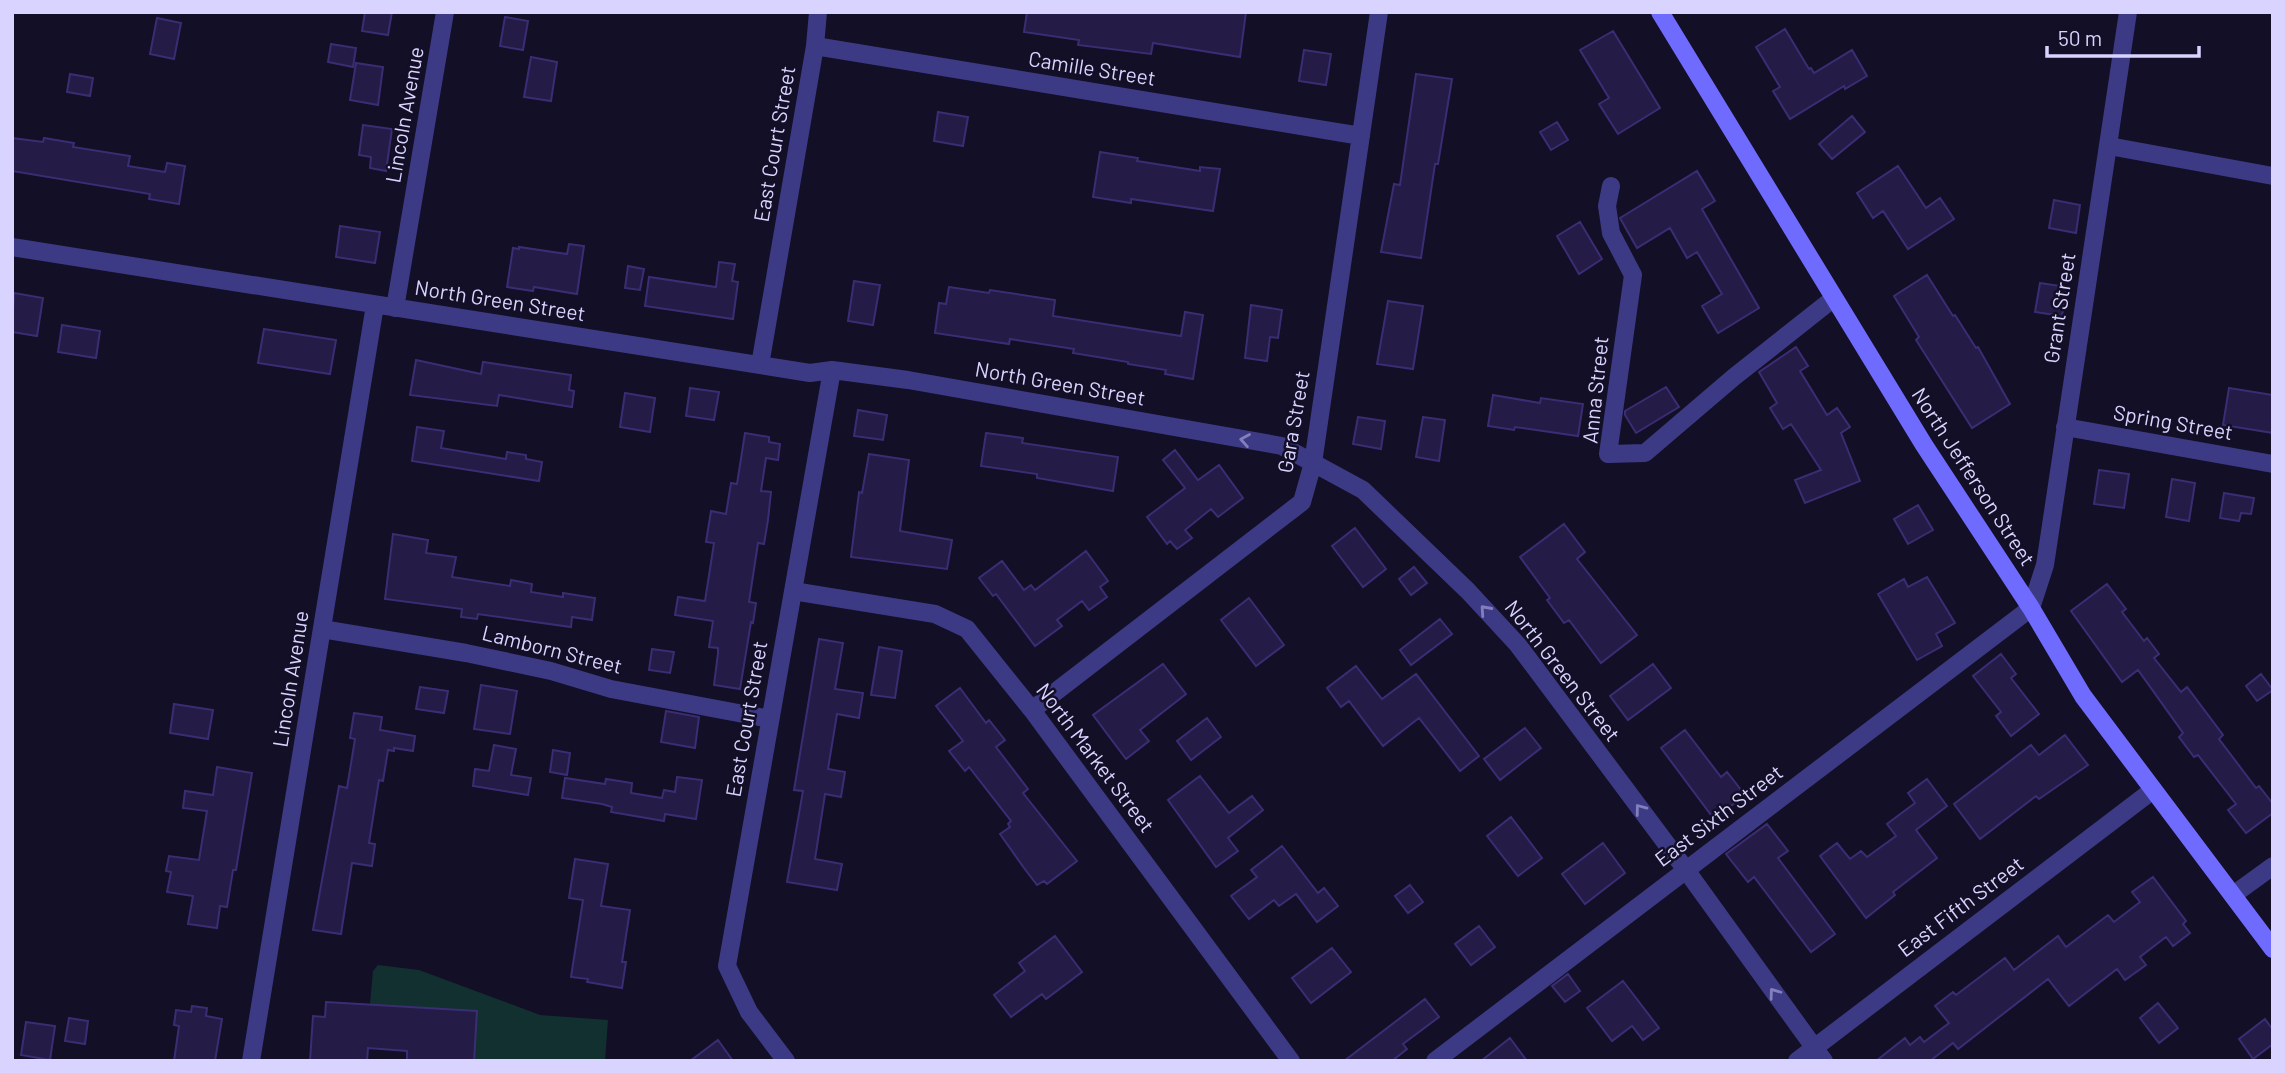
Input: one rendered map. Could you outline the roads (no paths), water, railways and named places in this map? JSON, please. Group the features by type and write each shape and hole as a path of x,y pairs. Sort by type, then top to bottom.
{"main road":[{"name":"North Jefferson Street","path":"1660,12 1924,445 2031,608 2083,696 2273,949"}],"street":[{"name":"Lincoln Avenue","path":"394,308 445,12"},
{"name":"East Court Street","path":"760,365 815,47 818,12"},
{"name":"Gara Street","path":"1032,710 1302,502 1313,463 1379,12"},
{"name":"Grant Street","path":"2031,608 2045,565 2128,12"},
{"name":"Camille Street","path":"815,47 1361,136"},
{"path":"2109,146 2273,176"},
{"name":"Anna Street","path":"1611,186 1607,206 1611,233 1633,275 1608,454 1645,453 1734,377 1834,298"},
{"name":"North Green Street","path":"12,247 810,373 832,370 921,383 1282,446 1363,490 1468,591 1518,645 1819,1054"},
{"name":"Lincoln Avenue","path":"251,1061 375,305"},
{"name":"East Court Street","path":"786,1061 749,1012 727,966 832,370"},
{"name":"Spring Street","path":"2065,427 2273,464"},
{"name":"North Market Street","path":"793,591 946,617 967,629 1032,710 1291,1061"},
{"name":"East Sixth Street","path":"1435,1061 2031,608"},
{"name":"Lamborn Street","path":"322,629 466,653 551,671 611,689 771,719"},
{"name":"East Fifth Street","path":"1797,1061 1819,1054 2153,790"},
{"path":"2233,895 2273,866"}]}
